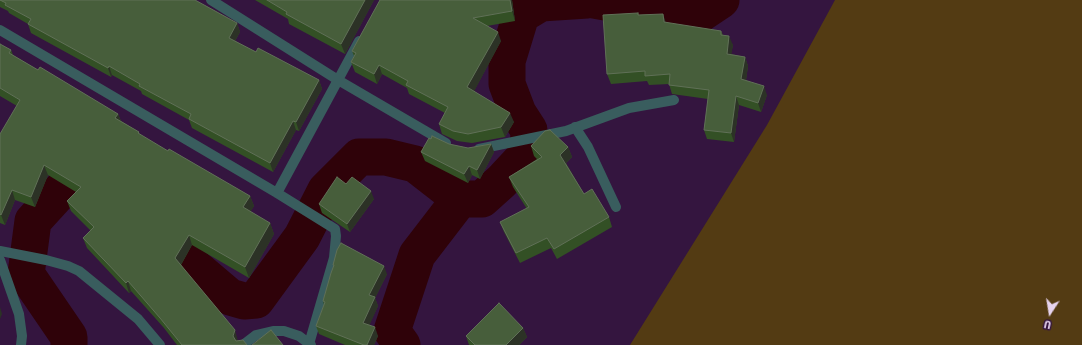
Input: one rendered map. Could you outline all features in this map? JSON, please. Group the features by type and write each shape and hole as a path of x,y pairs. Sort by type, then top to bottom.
{"street":[{"path":"211,0 338,80 440,140 455,147"},
{"path":"0,30 277,193 335,229 336,236 334,258 310,344 299,336 284,331 273,331 256,335 243,345"},
{"path":"277,193 363,33"},
{"path":"472,150 566,131 629,108 674,100"},
{"path":"576,127 588,147 616,207"},
{"path":"0,251 46,260 68,266 79,271 138,319 160,345"},
{"path":"0,260 19,314 22,336 21,345"}],"shaded area":[{"path":"835,0 1082,0 1082,345 630,345 767,125"}],"building":[{"path":"0,0 195,0 237,23 229,38 256,52 258,48 319,80 296,122 293,121 270,163 189,119 191,114 139,86 140,84 109,66 108,68 28,24 31,19 5,5 6,3"},
{"path":"267,0 365,0 341,44 286,14 287,12"},
{"path":"380,0 510,0 512,11 473,18 498,32 467,87 510,113 501,127 468,134 453,131 439,124 448,107 406,85 408,81 379,65 374,74 351,62 356,53 352,51"},
{"path":"638,13 638,15 663,14 664,22 721,31 721,35 729,36 727,54 745,57 741,79 764,86 758,103 736,96 731,133 704,130 709,90 669,85 670,74 645,76 645,71 607,74 603,15"},
{"path":"0,44 11,50 9,53 38,70 40,67 118,114 115,118 139,132 138,133 168,151 169,149 250,196 243,207 270,223 245,267 189,235 175,258 235,330 233,336 236,341 243,340 247,345 182,345 128,281 126,283 83,238 94,227 67,201 81,187 44,165 31,197 12,190 1,215 0,214 0,134 20,100 0,88"},
{"path":"550,130 568,147 560,155 584,194 592,189 609,217 554,249 547,238 516,253 500,222 529,207 509,177 542,157 531,146 545,131"},
{"path":"432,136 449,144 468,148 491,144 477,170 469,166 464,174 421,152 429,138 431,139"},
{"path":"337,177 346,184 352,177 371,191 347,224 319,204"},
{"path":"341,243 384,266 369,295 375,297 363,323 375,327 367,345 316,326 325,302 323,301 337,250"},
{"path":"499,303 523,328 506,345 475,345 466,336"},
{"path":"271,330 283,345 252,345"}],"waterway":[{"path":"460,199 482,199 502,181 528,153 529,130 518,113 507,84 507,61 521,15 541,3 587,0"},
{"path":"594,0 633,7 700,14 721,0"},
{"path":"145,225 230,297 244,301 256,300 302,237 326,190 359,157 386,157 415,164 460,199"},
{"path":"69,345 69,337 26,274 33,221 76,174 88,176 106,191"},
{"path":"402,345 392,331 417,255 460,199"}]}
